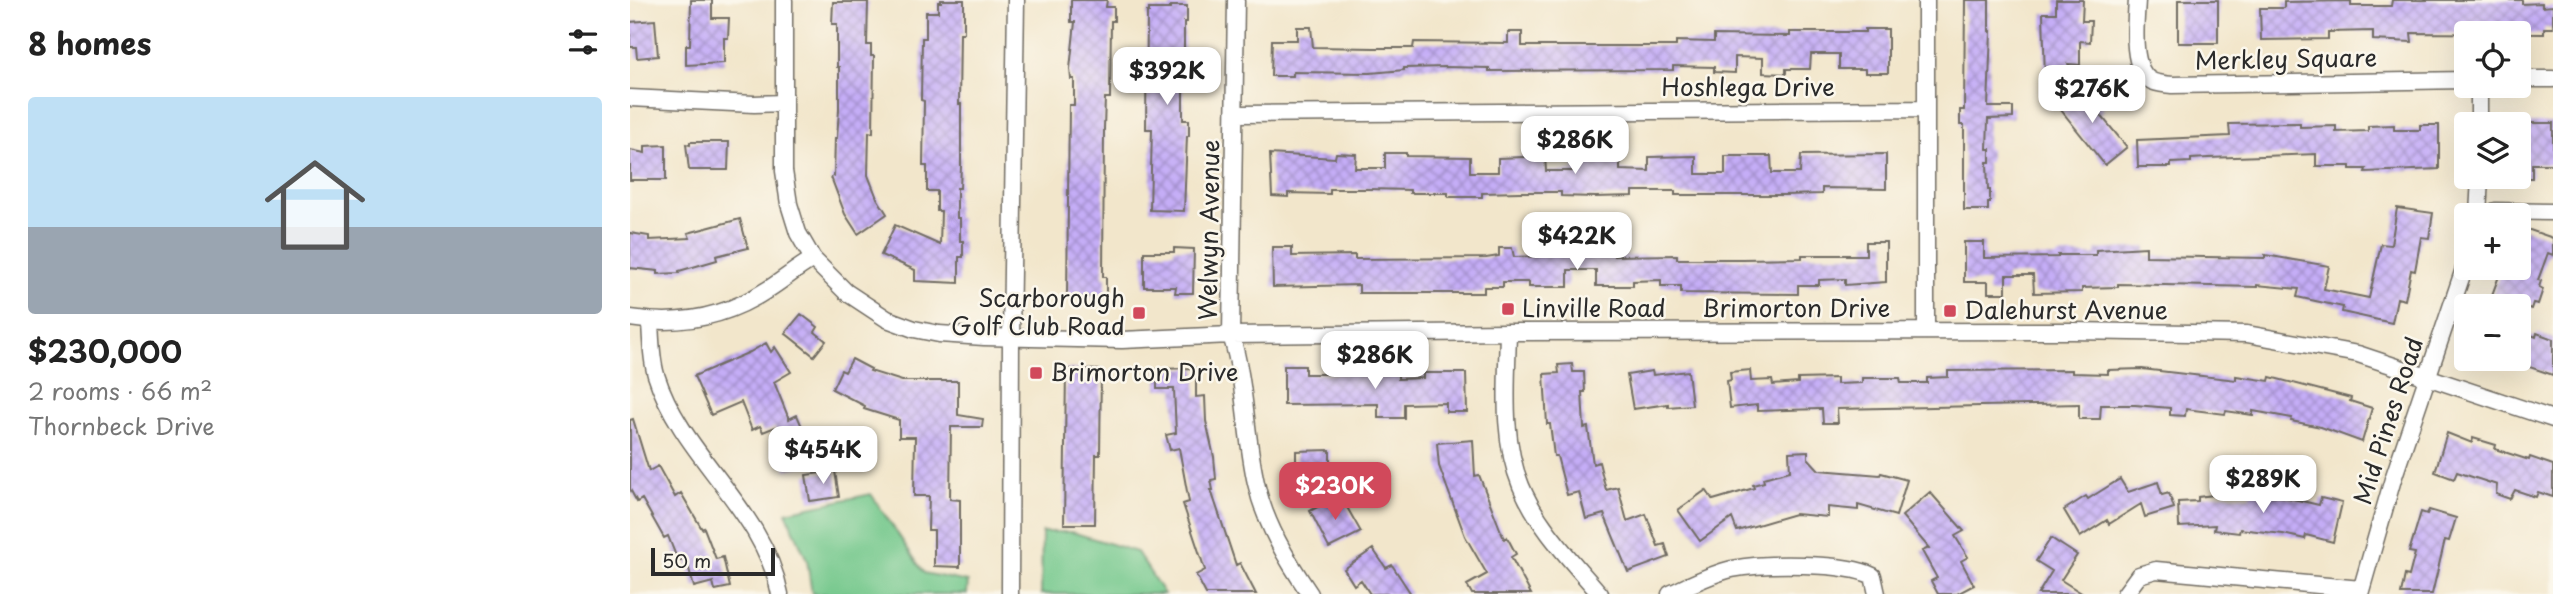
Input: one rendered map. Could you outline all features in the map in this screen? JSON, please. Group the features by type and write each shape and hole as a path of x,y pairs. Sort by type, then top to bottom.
{"street":[{"name":"Brimorton Drive","path":"784,0 784,171 789,204 798,233 813,258 846,292 887,320 939,334 1122,340 1231,335 1508,332 2073,331 2247,334 2358,354 2553,419"},
{"path":"1010,594 1016,0"},
{"name":"Welwyn Avenue","path":"1236,0 1231,335 1237,355 1249,441 1261,500 1287,561 1310,594"},
{"path":"1926,0 1926,331"},
{"name":"Merkley Square","path":"2137,0 2136,60 2143,73 2159,83 2172,85 2454,80"},
{"path":"2531,79 2553,79"},
{"path":"630,98 783,103"},
{"name":"Hoshlega Drive","path":"1235,114 1925,109"},
{"path":"2531,212 2553,212"},
{"path":"630,318 678,321 723,313 764,292 813,258"},
{"name":"Mid Pines Road","path":"2360,592 2393,479 2460,280"},
{"path":"650,321 653,365 664,395 681,429 727,489 760,539 776,575 780,594"},
{"path":"1508,332 1508,431 1518,477 1530,505 1560,548 1600,594"},
{"path":"1671,594 1731,570 1758,566 1841,567 1864,571 1873,576 1877,594"},
{"path":"2126,594 2139,575 2156,570 2360,592"}],"green space":[{"path":"871,494 924,573 968,582 967,594 812,594 807,560 786,512"},
{"path":"1042,532 1072,532 1137,552 1164,594 1041,594"}],"building":[{"path":"691,0 712,0 712,18 729,18 728,38 724,38 724,63 686,65 686,45 690,45"},
{"path":"964,0 964,33 960,33 961,166 960,188 957,188 957,218 960,218 960,241 963,241 963,257 959,257 959,283 915,281 915,270 881,255 895,225 940,245 941,211 937,211 937,191 927,191 927,166 923,166 924,101 921,100 922,38 926,38 926,12 938,12 938,2"},
{"path":"1071,0 1107,0 1106,7 1114,7 1114,21 1111,21 1110,98 1105,98 1104,128 1103,277 1106,277 1106,297 1067,297 1069,105 1074,105 1074,79 1071,79 1070,69 1075,22 1071,22"},
{"path":"1965,0 1989,0 1991,31 1988,107 2013,107 2013,118 1988,119 1988,210 1964,210 1964,125 1960,125 1960,110 1964,110"},
{"path":"2056,0 2083,0 2082,21 2091,21 2090,42 2080,41 2080,65 2068,64 2077,78 2045,78 2043,13 2056,13"},
{"path":"2178,0 2218,0 2218,43 2178,43"},
{"path":"2392,0 2522,0 2522,4 2542,3 2542,7 2553,6 2553,28 2544,28 2544,34 2531,34 2531,21 2454,21 2454,33 2411,33 2412,42 2373,40 2373,31 2328,32 2328,39 2261,40 2260,8 2284,8 2284,2 2351,1 2351,6 2391,6"},
{"path":"833,2 868,2 867,45 871,45 871,56 874,56 873,133 869,132 868,175 887,214 858,234 845,214 831,177 834,176 839,110 837,24 832,24"},
{"path":"1170,6 1187,6 1187,22 1184,22 1186,82 1183,82 1183,120 1189,120 1189,136 1184,211 1150,210 1152,129 1146,129 1147,12 1149,9 1170,9"},
{"path":"655,20 658,56 637,58 636,47 630,47 630,22"},
{"path":"1297,27 1311,27 1313,47 1374,48 1413,48 1414,42 1508,43 1508,32 1522,32 1522,46 1676,46 1676,41 1714,42 1714,35 1790,36 1790,32 1865,32 1865,29 1888,29 1888,73 1865,73 1865,69 1839,69 1839,54 1811,54 1810,69 1786,69 1786,74 1763,73 1763,58 1735,57 1735,73 1714,72 1714,67 1673,66 1673,70 1489,71 1489,68 1446,67 1404,68 1370,73 1293,72 1293,76 1271,76 1272,40 1297,40"},
{"path":"2083,86 2104,110 2099,113 2127,147 2105,165 2057,105"},
{"path":"2300,123 2300,127 2336,126 2336,132 2368,131 2368,126 2394,125 2394,130 2420,130 2420,125 2439,125 2439,169 2365,172 2366,169 2350,169 2350,166 2316,166 2316,154 2191,159 2191,162 2171,163 2171,167 2138,167 2137,140 2230,136 2229,124"},
{"path":"2531,123 2553,123 2553,164 2532,164 2532,178"},
{"path":"690,142 729,142 728,170 689,170 686,144 690,145"},
{"path":"666,145 666,180 630,180 630,150 645,153 645,146"},
{"path":"1336,153 1356,154 1355,168 1385,168 1385,153 1470,157 1470,172 1498,172 1498,158 1545,157 1546,171 1574,171 1574,156 1620,157 1620,170 1649,171 1649,157 1696,156 1696,174 1725,174 1725,156 1771,156 1772,173 1800,173 1801,155 1886,154 1886,189 1822,188 1822,194 1785,195 1675,195 1675,191 1633,191 1633,196 1561,196 1561,192 1519,192 1482,193 1482,197 1448,197 1448,193 1410,193 1410,190 1330,189 1330,194 1288,193 1288,197 1272,196 1270,154 1335,158"},
{"path":"2397,208 2433,213 2429,238 2421,237 2415,271 2411,270 2405,300 2397,298 2392,323 2342,312 2343,307 2297,297 2299,289 2257,285 2118,284 2118,287 2082,288 2082,292 2034,293 2033,275 2006,275 2006,293 1988,293 1988,282 1964,282 1964,242 1984,242 1984,258 2096,255 2096,250 2146,247 2146,256 2265,258 2265,255 2329,266 2324,289 2369,298 2381,244 2391,245"},
{"path":"740,219 748,248 716,256 717,260 679,273 658,274 658,271 630,268 630,233 649,236 649,240 690,238 688,233"},
{"path":"2531,230 2553,238 2553,255 2548,253 2538,280 2541,281 2539,287 2543,289 2538,304 2533,303 2531,309 2531,294 2492,294 2498,280 2531,280"},
{"path":"1866,242 1886,242 1886,282 1845,285 1845,279 1819,280 1819,285 1798,285 1798,294 1681,293 1681,286 1661,286 1661,280 1633,281 1633,286 1596,286 1596,270 1568,270 1568,287 1529,287 1529,282 1503,282 1503,287 1484,287 1484,293 1359,293 1359,285 1273,287 1272,247 1292,247 1292,256 1355,255 1355,259 1486,258 1499,256 1499,248 1512,248 1514,257 1549,256 1549,253 1614,252 1614,256 1677,255 1677,259 1742,259 1866,255"},
{"path":"1174,248 1194,249 1193,293 1175,293 1176,287 1144,287 1144,252 1174,252"},
{"path":"801,314 818,327 815,332 826,341 814,356 785,333"},
{"path":"2537,333 2553,339 2553,375 2531,367 2531,335 2536,337"},
{"path":"766,343 771,352 775,347 791,372 774,382 789,419 797,415 814,463 786,470 775,427 763,432 760,426 752,430 741,402 711,415 694,376"},
{"path":"852,359 871,369 870,371 902,381 958,381 958,415 983,419 982,427 951,427 950,499 960,500 960,567 934,566 934,530 928,530 929,496 914,496 915,437 899,437 899,420 864,409 865,406 832,389 841,370 845,372"},
{"path":"1572,364 1573,372 1584,372 1584,428 1588,427 1593,464 1599,462 1606,490 1618,487 1627,521 1646,514 1658,546 1665,544 1669,557 1628,572 1604,514 1586,519 1579,492 1567,495 1557,456 1554,456 1550,424 1547,424 1544,374 1559,373 1558,365"},
{"path":"1284,366 1305,366 1305,374 1398,374 1398,379 1423,378 1423,373 1466,373 1467,412 1446,412 1446,403 1404,404 1404,418 1378,418 1378,404 1284,405"},
{"path":"1196,368 1196,397 1205,396 1206,421 1214,457 1216,479 1211,480 1211,490 1236,565 1240,563 1256,594 1206,594 1196,575 1205,570 1183,504 1189,502 1179,448 1170,450 1166,435 1176,433 1174,389 1157,389 1157,369"},
{"path":"1066,369 1101,370 1100,455 1096,455 1095,524 1064,524"},
{"path":"2142,369 2236,380 2236,376 2269,381 2270,377 2351,398 2350,401 2372,408 2362,442 2321,427 2291,421 2292,418 2253,411 2253,415 2186,409 2185,416 2170,415 2170,408 2135,405 2101,405 2100,419 2079,419 2079,404 1837,409 1838,423 1823,423 1822,409 1757,411 1757,405 1730,408 1727,381 1731,380 1730,372 1750,370 1751,381 1772,380 1773,385 1798,383 1798,379 1837,378 1837,384 1862,383 1862,378 1900,378 1901,383 1927,383 1927,378 1948,377 1948,371 2072,370 2072,373 2108,374 2108,370"},
{"path":"1652,371 1653,375 1688,371 1692,405 1668,407 1668,404 1633,409 1627,375"},
{"path":"633,419 649,471 658,466 675,497 681,493 702,529 704,528 716,559 723,557 730,587 715,590 713,582 694,587 686,558 678,561 668,536 664,538 642,499 637,502 630,489 630,420"},
{"path":"2447,433 2472,443 2473,438 2496,445 2495,449 2553,465 2553,497 2538,492 2536,497 2515,490 2510,499 2496,494 2497,485 2457,472 2454,479 2435,472"},
{"path":"1473,440 1475,476 1479,475 1504,539 1507,537 1516,554 1511,557 1531,594 1472,594 1467,585 1487,574 1465,536 1439,466 1437,443"},
{"path":"1330,450 1330,477 1335,486 1309,486 1308,469 1296,469 1296,451"},
{"path":"1808,451 1808,458 1819,470 1881,473 1907,480 1896,516 1858,505 1858,510 1828,507 1828,517 1795,514 1737,531 1732,518 1700,541 1678,510 1706,490 1713,500 1754,488 1753,485 1764,482 1763,478 1790,471 1789,452"},
{"path":"835,471 839,497 810,501 806,475"},
{"path":"2120,479 2128,492 2158,482 2162,495 2169,493 2174,508 2145,517 2141,504 2109,524 2107,520 2080,537 2064,510"},
{"path":"1930,492 1964,531 1955,536 1968,557 1961,561 1974,585 1957,594 1938,594 1931,581 1937,578 1922,551 1929,548 1902,516"},
{"path":"2251,493 2319,505 2321,498 2342,503 2333,542 2306,535 2305,539 2240,529 2239,533 2214,530 2215,525 2179,527 2178,502 2198,501 2198,497 2222,494 2251,497"},
{"path":"1340,495 1361,532 1329,548 1310,511"},
{"path":"2429,510 2456,518 2449,541 2445,540 2432,594 2401,594 2405,575 2409,576 2415,553 2409,552 2421,512 2427,514"},
{"path":"2051,538 2077,555 2061,580 2083,594 2038,594 2052,571 2036,561"},
{"path":"1373,549 1386,568 1392,565 1411,594 1370,594 1361,580 1354,585 1344,569"}],"place":[{"name":"Linville Road","path":"1508,309"},
{"name":"Dalehurst Avenue","path":"1950,311"},
{"name":"Scarborough Golf Club Road","path":"1139,313"},
{"name":"Brimorton Drive","path":"1036,373"}]}
